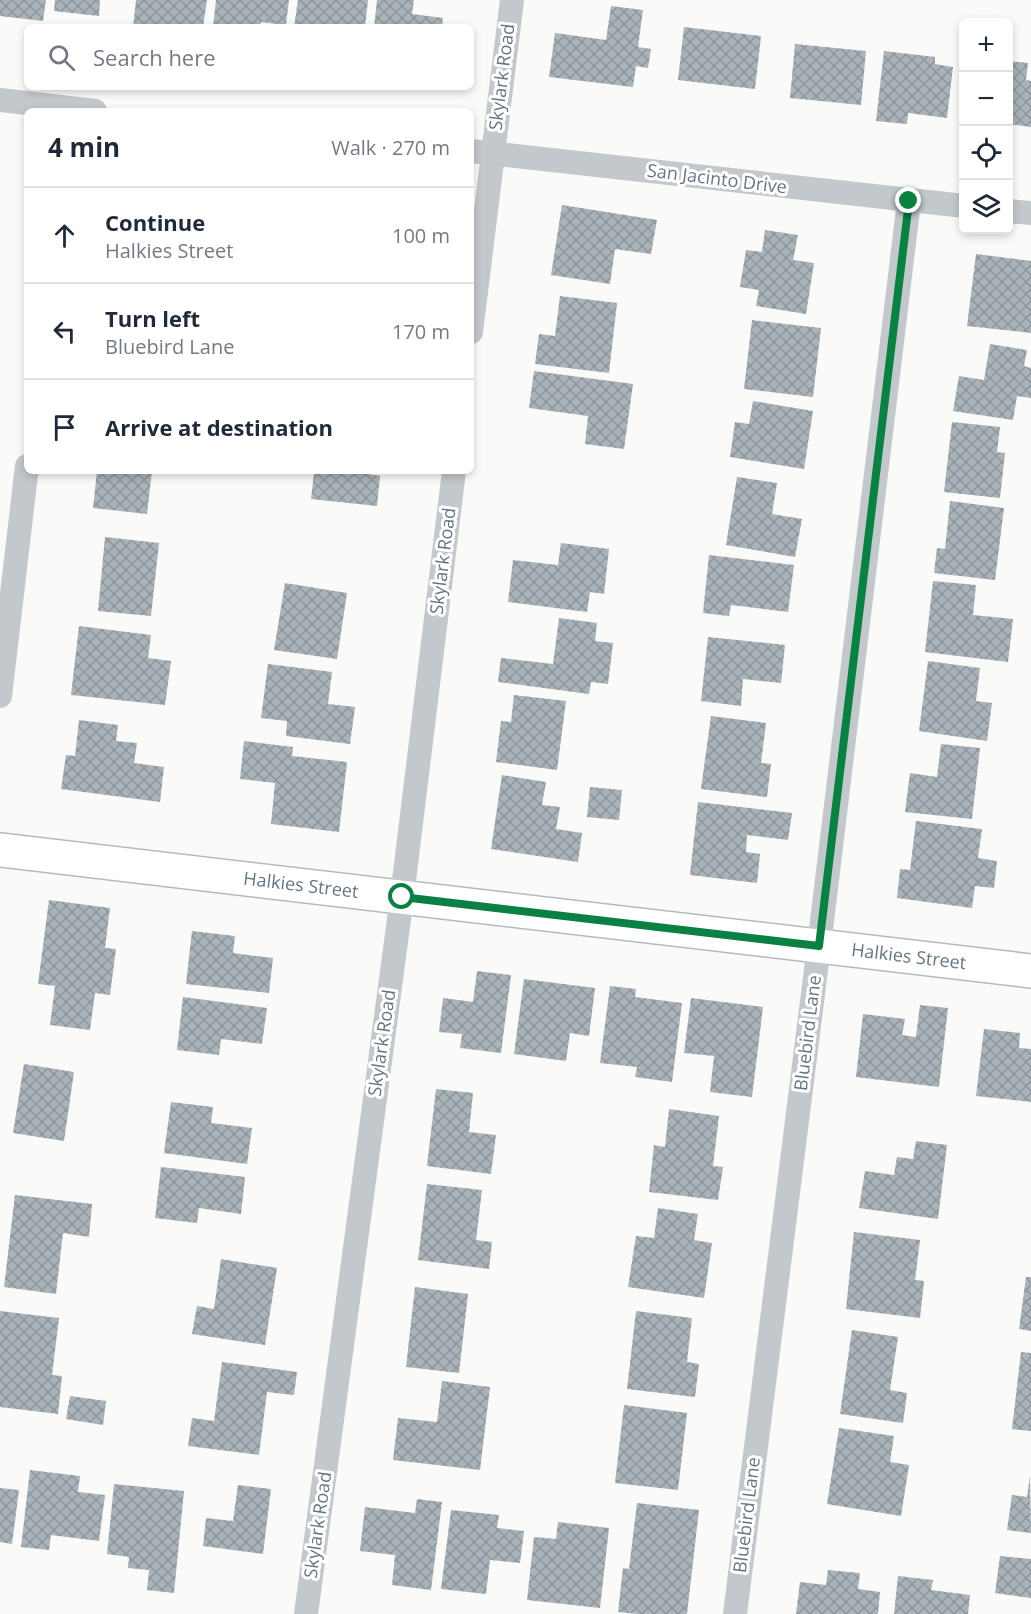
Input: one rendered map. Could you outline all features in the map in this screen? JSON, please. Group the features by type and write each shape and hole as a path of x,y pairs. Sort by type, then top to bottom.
{"street":[{"name":"Skylark Road","path":"474,283 482,153 512,0"},
{"path":"0,100 55,108"},
{"name":"San Jacinto Drive","path":"482,153 959,206"},
{"name":"Bluebird Lane","path":"735,1614 909,201"},
{"path":"1013,211 1031,213"},
{"path":"0,696 26,474"},
{"name":"Skylark Road","path":"306,1614 402,897 454,474"},
{"name":"Halkies Street","path":"0,850 1031,971"}],"building":[{"path":"0,0 46,0 43,21 0,16"},
{"path":"55,0 100,0 99,16 54,11"},
{"path":"136,0 207,0 203,24 133,24"},
{"path":"216,0 289,0 286,24 261,22 261,24 213,24"},
{"path":"298,0 368,0 365,24 294,24"},
{"path":"377,0 414,0 412,14 443,18 442,24 374,24"},
{"path":"611,6 643,10 638,47 651,49 648,68 636,66 633,87 549,77 555,33 606,40"},
{"path":"684,27 761,36 755,89 678,80"},
{"path":"795,44 866,51 861,105 790,98"},
{"path":"884,51 935,57 935,64 953,67 947,118 908,113 907,124 876,121"},
{"path":"1013,62 1028,63 1026,80 1031,81 1031,127 1013,125"},
{"path":"562,205 657,220 651,254 615,249 610,284 551,275"},
{"path":"765,230 798,235 793,260 814,263 806,314 756,306 759,290 740,287 746,250 762,252"},
{"path":"976,254 1031,261 1031,333 967,326"},
{"path":"560,296 617,303 609,373 535,364 539,334 555,336"},
{"path":"752,320 821,328 813,397 744,389"},
{"path":"990,344 1027,350 1024,366 1031,368 1031,398 1017,396 1013,420 953,411 959,376 984,380"},
{"path":"534,371 633,384 624,449 585,444 588,416 529,408"},
{"path":"753,401 813,411 804,469 730,457 735,422 749,424"},
{"path":"952,422 1000,427 997,452 1005,453 1000,498 944,492"},
{"path":"97,474 152,474 147,514 93,508"},
{"path":"314,474 380,476 377,506 311,499"},
{"path":"737,477 777,483 772,514 802,519 795,557 726,545"},
{"path":"950,501 1004,508 995,580 934,573 937,548 945,549"},
{"path":"105,537 159,543 151,616 98,611"},
{"path":"561,543 609,549 604,594 590,592 587,612 508,602 513,560 558,565"},
{"path":"709,555 794,565 788,612 731,605 729,616 703,613"},
{"path":"933,581 976,585 973,615 1013,619 1008,662 925,652"},
{"path":"285,583 347,593 337,659 274,650"},
{"path":"559,618 597,623 595,641 613,643 608,684 591,682 589,694 498,682 501,658 553,664"},
{"path":"79,626 151,635 148,658 171,661 165,705 71,695"},
{"path":"708,637 785,645 781,683 743,679 741,706 701,701"},
{"path":"928,661 980,668 976,701 992,703 987,741 919,731"},
{"path":"268,664 332,672 328,704 355,707 350,744 286,736 287,721 261,718"},
{"path":"514,695 566,701 557,770 496,762 501,721 511,722"},
{"path":"711,716 766,723 761,763 771,764 767,797 701,789"},
{"path":"79,720 118,725 116,741 137,743 134,763 164,767 160,802 61,789 66,755 75,756"},
{"path":"244,741 293,747 292,756 347,762 339,832 271,824 275,783 240,779"},
{"path":"941,744 980,748 972,819 905,812 910,773 937,777"},
{"path":"502,775 546,782 542,805 560,807 556,829 582,833 578,862 491,849"},
{"path":"590,787 622,790 619,820 587,817"},
{"path":"698,802 792,813 788,840 747,835 746,852 760,854 757,883 690,875"},
{"path":"916,821 982,829 978,858 997,861 994,888 975,886 972,908 897,898 900,869 910,870"},
{"path":"49,900 110,908 105,948 116,949 110,995 95,993 90,1030 50,1025 55,986 38,984"},
{"path":"192,931 235,936 233,953 273,958 269,993 186,984"},
{"path":"477,971 511,975 501,1053 460,1048 462,1034 439,1032 443,998 473,1002"},
{"path":"524,979 595,988 589,1036 570,1033 566,1061 514,1054"},
{"path":"610,986 636,989 635,997 682,1003 672,1082 635,1077 637,1067 600,1063"},
{"path":"183,997 267,1008 262,1044 221,1039 219,1055 177,1050"},
{"path":"691,998 763,1007 752,1097 710,1092 714,1056 684,1053"},
{"path":"920,1005 948,1008 939,1087 856,1077 863,1014 905,1019 902,1035 916,1037"},
{"path":"984,1029 1020,1033 1019,1048 1031,1049 1031,1102 976,1096"},
{"path":"24,1064 74,1072 64,1141 13,1133"},
{"path":"436,1089 473,1093 469,1132 496,1135 491,1174 427,1166"},
{"path":"171,1102 213,1107 211,1123 252,1128 247,1164 164,1153"},
{"path":"669,1109 719,1116 713,1166 723,1167 718,1200 649,1192 654,1145 665,1147"},
{"path":"916,1141 947,1145 938,1219 859,1208 865,1171 894,1175 897,1157 913,1159"},
{"path":"161,1167 245,1177 241,1214 199,1208 197,1223 155,1218"},
{"path":"427,1184 482,1190 476,1240 492,1242 489,1269 418,1260"},
{"path":"15,1195 92,1204 89,1237 63,1233 56,1294 4,1287"},
{"path":"658,1208 698,1214 694,1240 712,1243 704,1298 628,1287 636,1236 654,1238"},
{"path":"854,1232 920,1240 915,1280 924,1281 920,1318 846,1309"},
{"path":"221,1259 277,1268 265,1345 192,1334 197,1306 214,1309"},
{"path":"1026,1277 1031,1277 1031,1331 1019,1329"},
{"path":"415,1287 468,1294 459,1373 406,1367"},
{"path":"0,1311 59,1318 52,1375 62,1376 58,1414 0,1407"},
{"path":"636,1311 692,1318 687,1362 699,1364 695,1397 627,1389"},
{"path":"852,1330 898,1337 890,1390 907,1393 903,1423 840,1414"},
{"path":"1021,1352 1031,1353 1031,1431 1012,1429"},
{"path":"222,1362 297,1372 294,1395 267,1392 259,1455 188,1446 192,1418 214,1421"},
{"path":"442,1381 490,1387 480,1470 393,1460 398,1418 437,1422"},
{"path":"70,1396 106,1401 103,1425 66,1419"},
{"path":"624,1405 687,1413 678,1490 615,1483"},
{"path":"839,1428 894,1436 890,1462 909,1465 901,1516 827,1504"},
{"path":"30,1470 80,1476 78,1492 105,1495 99,1541 51,1535 49,1550 21,1547"},
{"path":"1030,1476 1031,1533 1007,1530 1012,1495 1027,1497"},
{"path":"114,1484 184,1491 174,1593 147,1590 149,1570 128,1568 129,1557 107,1554"},
{"path":"238,1485 271,1489 263,1554 203,1546 206,1518 233,1521"},
{"path":"0,1488 19,1490 12,1544 0,1542"},
{"path":"417,1499 442,1502 431,1590 392,1585 395,1555 360,1551 365,1507 415,1513"},
{"path":"637,1503 699,1510 687,1614 618,1612 623,1568 629,1569"},
{"path":"451,1510 499,1515 497,1528 524,1531 520,1563 490,1560 486,1594 441,1589"},
{"path":"558,1522 609,1528 600,1608 527,1600 534,1537 556,1539"},
{"path":"1000,1556 1031,1559 1031,1598 995,1593"},
{"path":"828,1570 860,1573 858,1589 880,1592 878,1614 796,1614 800,1582 826,1585"},
{"path":"898,1576 933,1580 931,1590 970,1595 968,1614 894,1614"}],"route":[{"path":"402,897 819,946 909,201"}]}
